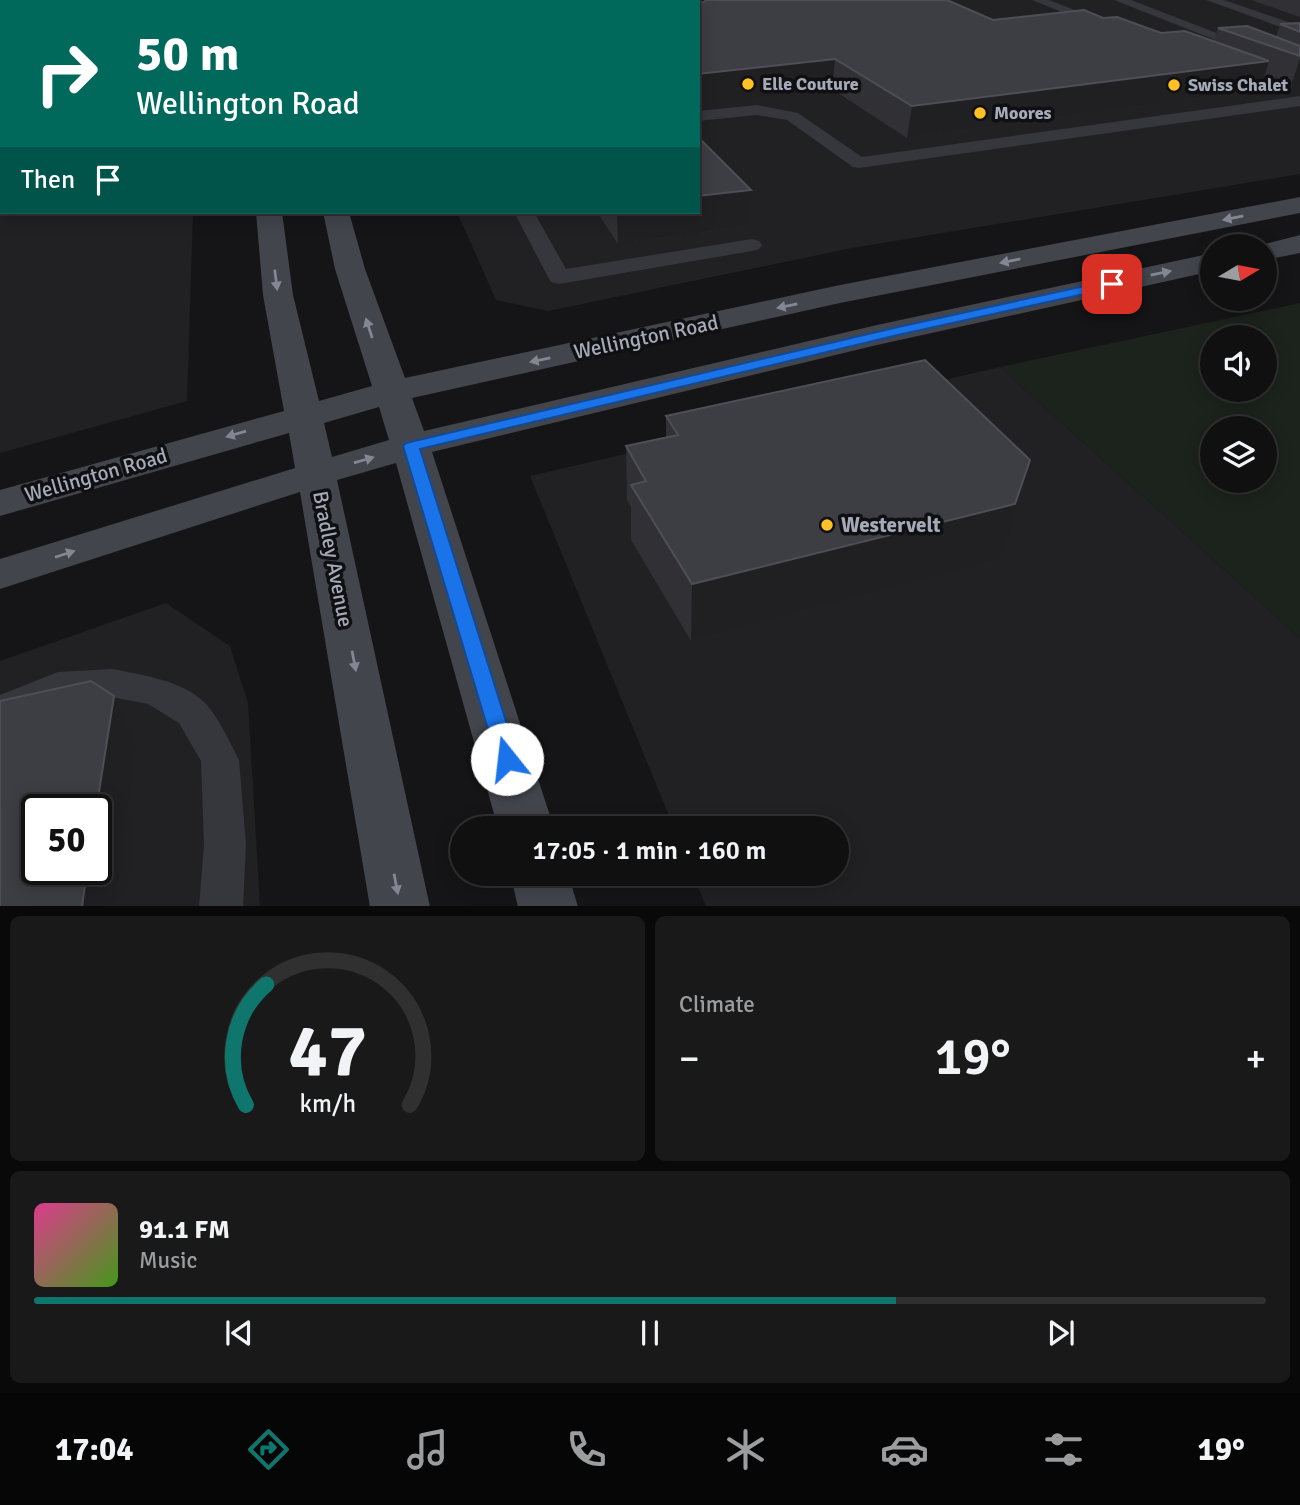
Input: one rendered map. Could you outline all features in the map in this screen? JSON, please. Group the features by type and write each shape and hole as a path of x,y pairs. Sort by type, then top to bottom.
{"main road":[{"name":"Wellington Road","path":"0,503 302,415 391,393 840,295 1300,205"},
{"name":"Bradley Avenue","path":"269,214 278,295 316,474 400,906"},
{"path":"336,214 350,270 411,446 522,816"},
{"path":"1278,248 1300,244"},
{"path":"0,575 411,446 889,333 1200,265"},
{"path":"543,886 548,906"}],"lane":[{"path":"1038,0 1122,31"},
{"path":"1120,0 1254,49"},
{"path":"1212,0 1300,30"},
{"path":"1273,87 1300,99"},
{"path":"700,116 757,110 792,116 859,163 1300,99"},
{"path":"525,214 559,276 752,245"},
{"path":"0,711 58,686 112,683 158,692 192,713 220,760 225,845 221,906"}],"shaded area":[{"path":"951,0 1300,0 1300,174 852,248 548,311 496,300 458,214 700,214 700,26"},
{"path":"0,214 193,214 187,401 0,453"},
{"path":"1300,303 1300,638 1000,367 1258,312 1278,312 1278,308"},
{"path":"1000,367 1300,638 1300,906 706,906 698,886 849,886 849,816 669,816 530,476"},
{"path":"166,603 230,646 248,703 260,906 0,906 0,661"}],"building":[{"path":"707,0 947,0 993,20 1084,10 1103,18 1117,17 1161,33 1185,31 1269,61 912,106 835,59 700,74 700,4"},
{"path":"1300,23 1300,32 1280,24"},
{"path":"1247,26 1300,46 1300,56 1218,28"},
{"path":"700,139 751,190 700,196"},
{"name":"Westervelt","path":"925,360 1030,460 1015,504 692,584 631,485 646,481 626,446 678,435 666,416"},
{"path":"91,681 114,696 99,794 21,794 21,885 85,885 82,906 0,906 0,701"}],"place":[{"name":"Elle Couture","path":"748,84"},
{"name":"Swiss Chalet","path":"1174,85"},
{"name":"Moores","path":"980,113"},
{"name":"Westervelt","path":"827,525"}],"route":[{"path":"507,759 411,446 898,331 1112,284"}]}
